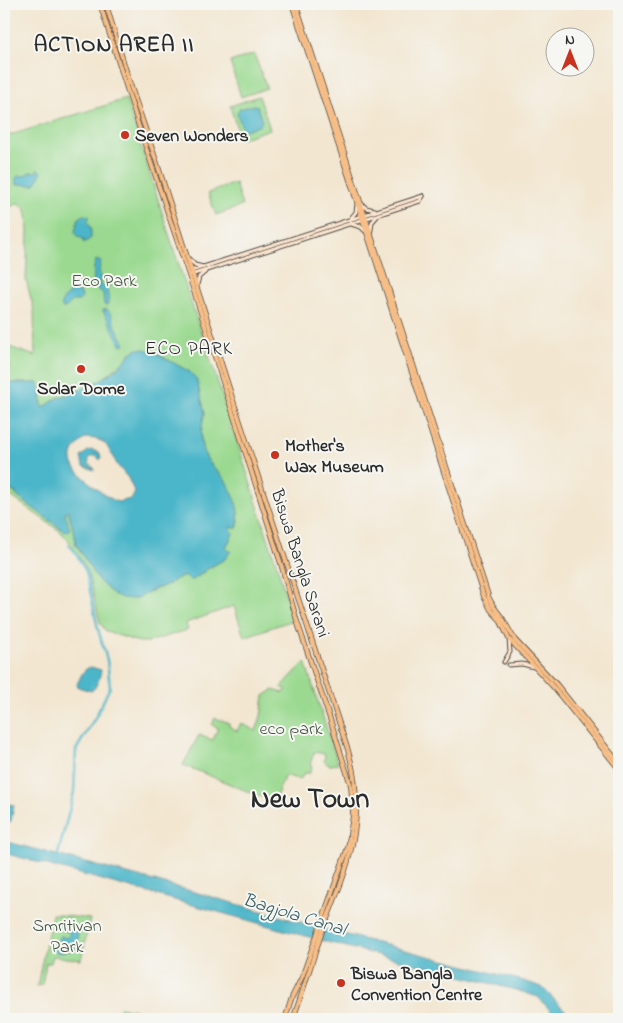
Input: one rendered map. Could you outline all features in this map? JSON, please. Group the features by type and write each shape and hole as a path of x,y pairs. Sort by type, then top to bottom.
{"main road":[{"name":"Biswa Bangla Sarani","path":"100,4 190,273 297,621 349,777 353,815 349,842 323,916 322,926"},
{"name":"Biswa Bangla Sarani","path":"106,4 131,87 182,238 190,273 197,288 289,573 302,607 354,774 356,808 352,846 344,872 300,976 285,1019"},
{"path":"294,4 364,217 481,590 488,606 500,620 509,639 554,688 619,769"},
{"path":"190,273 203,267 218,264 349,222 422,196"},
{"path":"359,203 379,212"},
{"path":"349,222 356,212 359,203"},
{"path":"379,212 372,222 369,233 489,598 515,640 557,685 619,763"},
{"path":"349,222 369,233"},
{"path":"187,257 192,263 203,267"},
{"path":"197,288 200,277 207,270 218,264"},
{"path":"190,273 207,270"},
{"path":"504,662 510,652 509,639"},
{"path":"509,665 522,664 535,668"},
{"name":"Biswa Bangla Sarani","path":"293,1019 297,1013 316,942"}],"green space":[{"path":"254,54 267,88 241,97 230,62"},
{"path":"259,96 270,129 240,139 230,106"},
{"name":"Eco Park","path":"126,99 232,425 229,426 230,429 233,429 293,620 244,637 234,606 186,623 188,630 148,642 135,641 106,631 100,623 88,573 69,541 61,532 12,497 4,488 4,479 10,490 62,530 64,512 68,510 76,541 75,544 93,573 113,594 137,598 170,584 175,579 186,576 199,576 225,559 228,550 226,547 231,538 229,527 237,528 239,520 222,476 208,461 202,449 201,435 205,413 196,378 190,372 154,352 130,353 125,361 100,381 86,386 79,391 57,398 45,407 42,406 39,383 4,383 4,374 7,375 11,366 4,363 4,345 35,356 34,310 26,280 27,214 25,208 18,203 4,210 4,137"},
{"path":"235,183 242,206 216,215 208,193"},
{"name":"eco park","path":"305,662 338,763 329,765 324,761 325,754 314,752 310,773 304,773 300,780 285,775 274,802 183,765 199,735 213,740 218,728 212,725 215,718 229,723 229,726 237,731 241,723 256,731 261,716 264,696 273,690 284,693 286,689 281,687"},
{"name":"Smritivan Park","path":"52,914 90,919 81,960 53,956 51,963 46,963 42,985 37,986"},
{"path":"120,1007 136,1010 134,1019 118,1019"}],"water":[{"path":"257,106 262,121 259,126 245,130 242,128 237,113 239,109"},
{"path":"38,169 41,172 34,185 16,184 17,177 24,176 29,172 35,172"},
{"path":"84,215 89,216 87,221 91,228 91,238 84,243 84,239 78,237 75,232 78,219"},
{"path":"96,260 101,262 99,284 105,287 112,284 106,288 109,299 107,305 104,305 103,293 94,287 93,284"},
{"path":"71,291 81,293 82,298 62,308 62,301"},
{"path":"107,309 125,344 121,345 103,311"},
{"name":"Eco Park","path":"144,349 154,352 190,372 196,378 205,413 201,434 203,450 210,463 230,487 237,508 238,522 237,528 230,527 233,533 226,547 231,551 225,559 207,569 193,580 186,576 175,579 170,584 133,599 122,598 113,594 93,573 75,543 68,510 65,512 70,530 64,531 10,490 4,479 4,383 39,383 42,406 45,407 58,398 105,377 119,367 135,350","holes":["86,438 97,439 107,446 118,466 128,478 135,493 131,499 117,502 91,484 74,465 72,460 74,449"]},
{"path":"92,450 100,453 101,458 100,460 93,456 89,459 89,464 94,470 83,466 81,457"},
{"path":"91,667 101,670 97,685 91,691 78,687 77,684 84,671"},
{"path":"4,803 14,805 11,821 7,824 4,824"},
{"path":"4,841 328,930 524,981 542,987 574,1019 558,1019 538,997 516,990 327,942 4,853"},
{"path":"62,920 68,923 69,927 77,929 78,938 75,950 57,953 54,949 59,937 66,938 70,935 69,932 61,929 59,926"}],"waterway":[{"path":"57,858 74,792 76,750 95,718 110,687 107,660 98,629 86,572 69,545"}],"place":[{"name":"Seven Wonders","path":"125,135"},
{"name":"Solar Dome","path":"81,369"},
{"name":"Mother's Wax Museum","path":"275,455"},
{"name":"Biswa Bangla Convention Centre","path":"341,983"}],"district":[{"name":"ACTION AREA II","path":"114,43"},
{"name":"ECO PARK","path":"189,347"},
{"name":"New Town","path":"310,797"}],"water label":[{"name":"Bagjola Canal","path":"295,913"}]}
